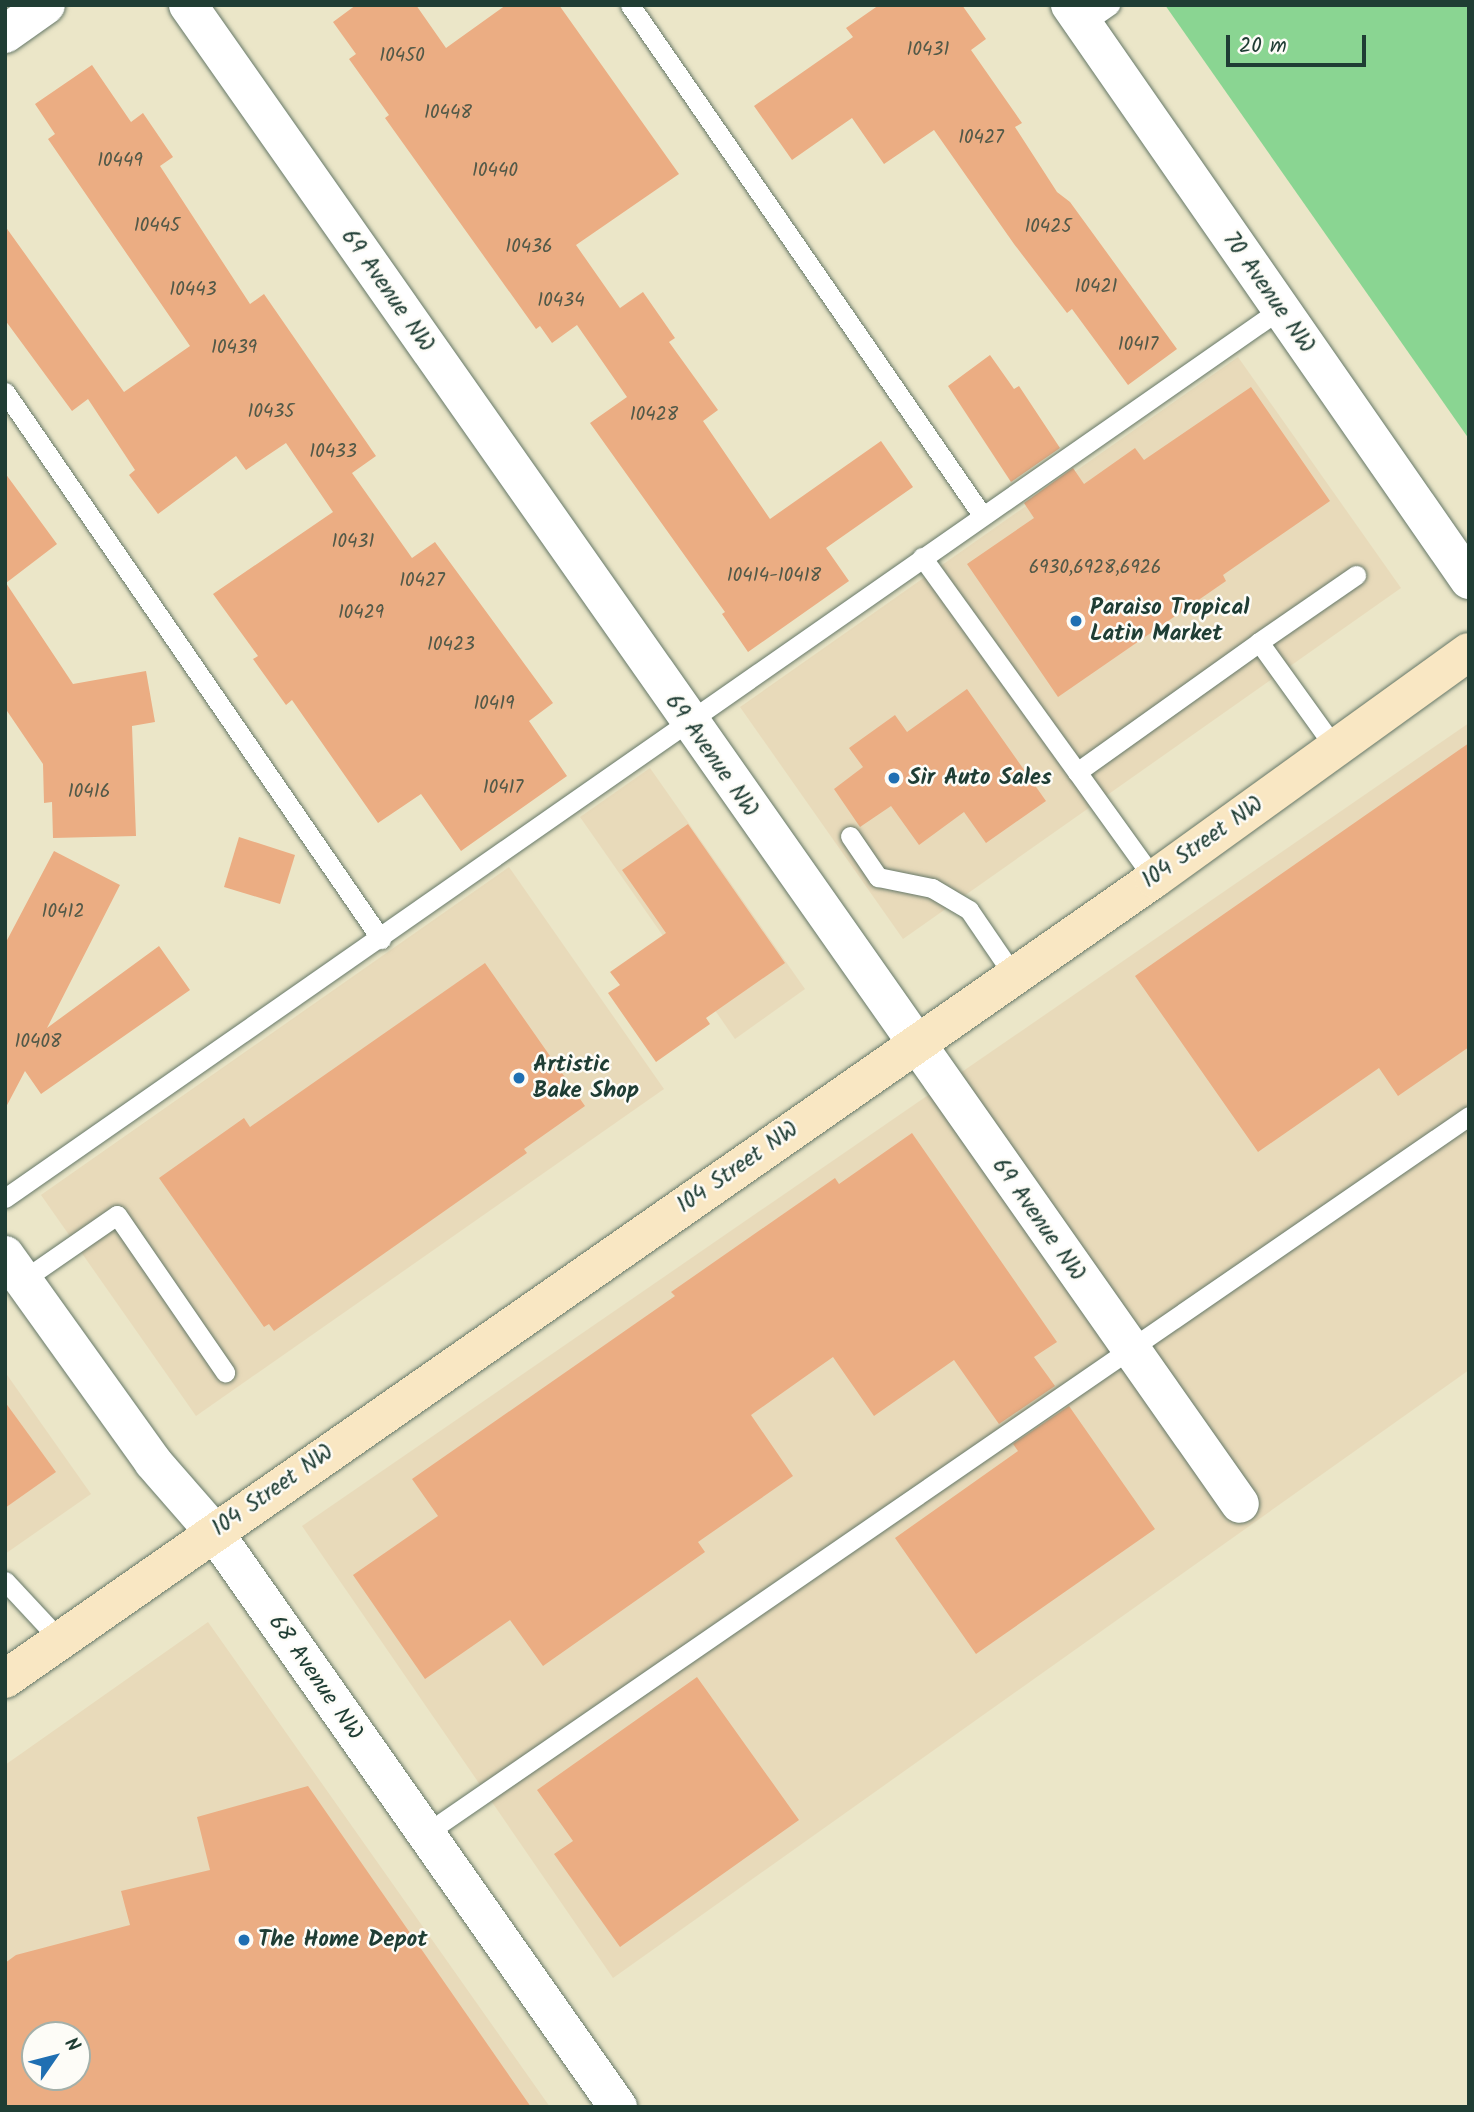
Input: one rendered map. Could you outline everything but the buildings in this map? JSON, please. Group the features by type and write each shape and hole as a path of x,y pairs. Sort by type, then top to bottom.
{"main road":[{"name":"104 Street NW","path":"5,1679 1154,878 1469,652"}],"street":[{"path":"5,34 46,5"},
{"name":"69 Avenue NW","path":"188,5 914,1046 1240,1504"},
{"name":"70 Avenue NW","path":"1087,11 1279,310 1469,580"},
{"name":"68 Avenue NW","path":"14,1268 153,1462 214,1532 618,2107"}],"lane":[{"path":"630,5 982,515"},
{"path":"5,1198 381,939 922,557 1279,310"},
{"path":"5,392 381,939"},
{"path":"922,557 1154,878"},
{"path":"1077,772 1356,575"},
{"path":"1259,642 1336,748"},
{"path":"850,836 878,877 932,888 969,910 1014,976"},
{"path":"425,1834 1469,1116"},
{"path":"14,1268 117,1216 225,1372"},
{"path":"5,1581 60,1640"}],"shaded area":[{"path":"1238,357 1401,588 903,939 740,707"},
{"path":"1469,723 1469,1370 613,1978 302,1526"},
{"path":"650,768 805,989 735,1039 580,817"},
{"path":"509,867 664,1089 196,1416 41,1195"},
{"path":"5,1372 91,1494 5,1554"},
{"name":"The Home Depot","path":"208,1622 550,2107 5,2107 5,1765"}],"green space":[{"path":"1165,5 1469,5 1469,439"}],"place":[{"name":"Paraiso Tropical Latin Market","path":"1076,621"},
{"name":"Sir Auto Sales","path":"894,778"},
{"name":"Artistic Bake Shop","path":"519,1078"},
{"name":"The Home Depot","path":"244,1940"}]}
